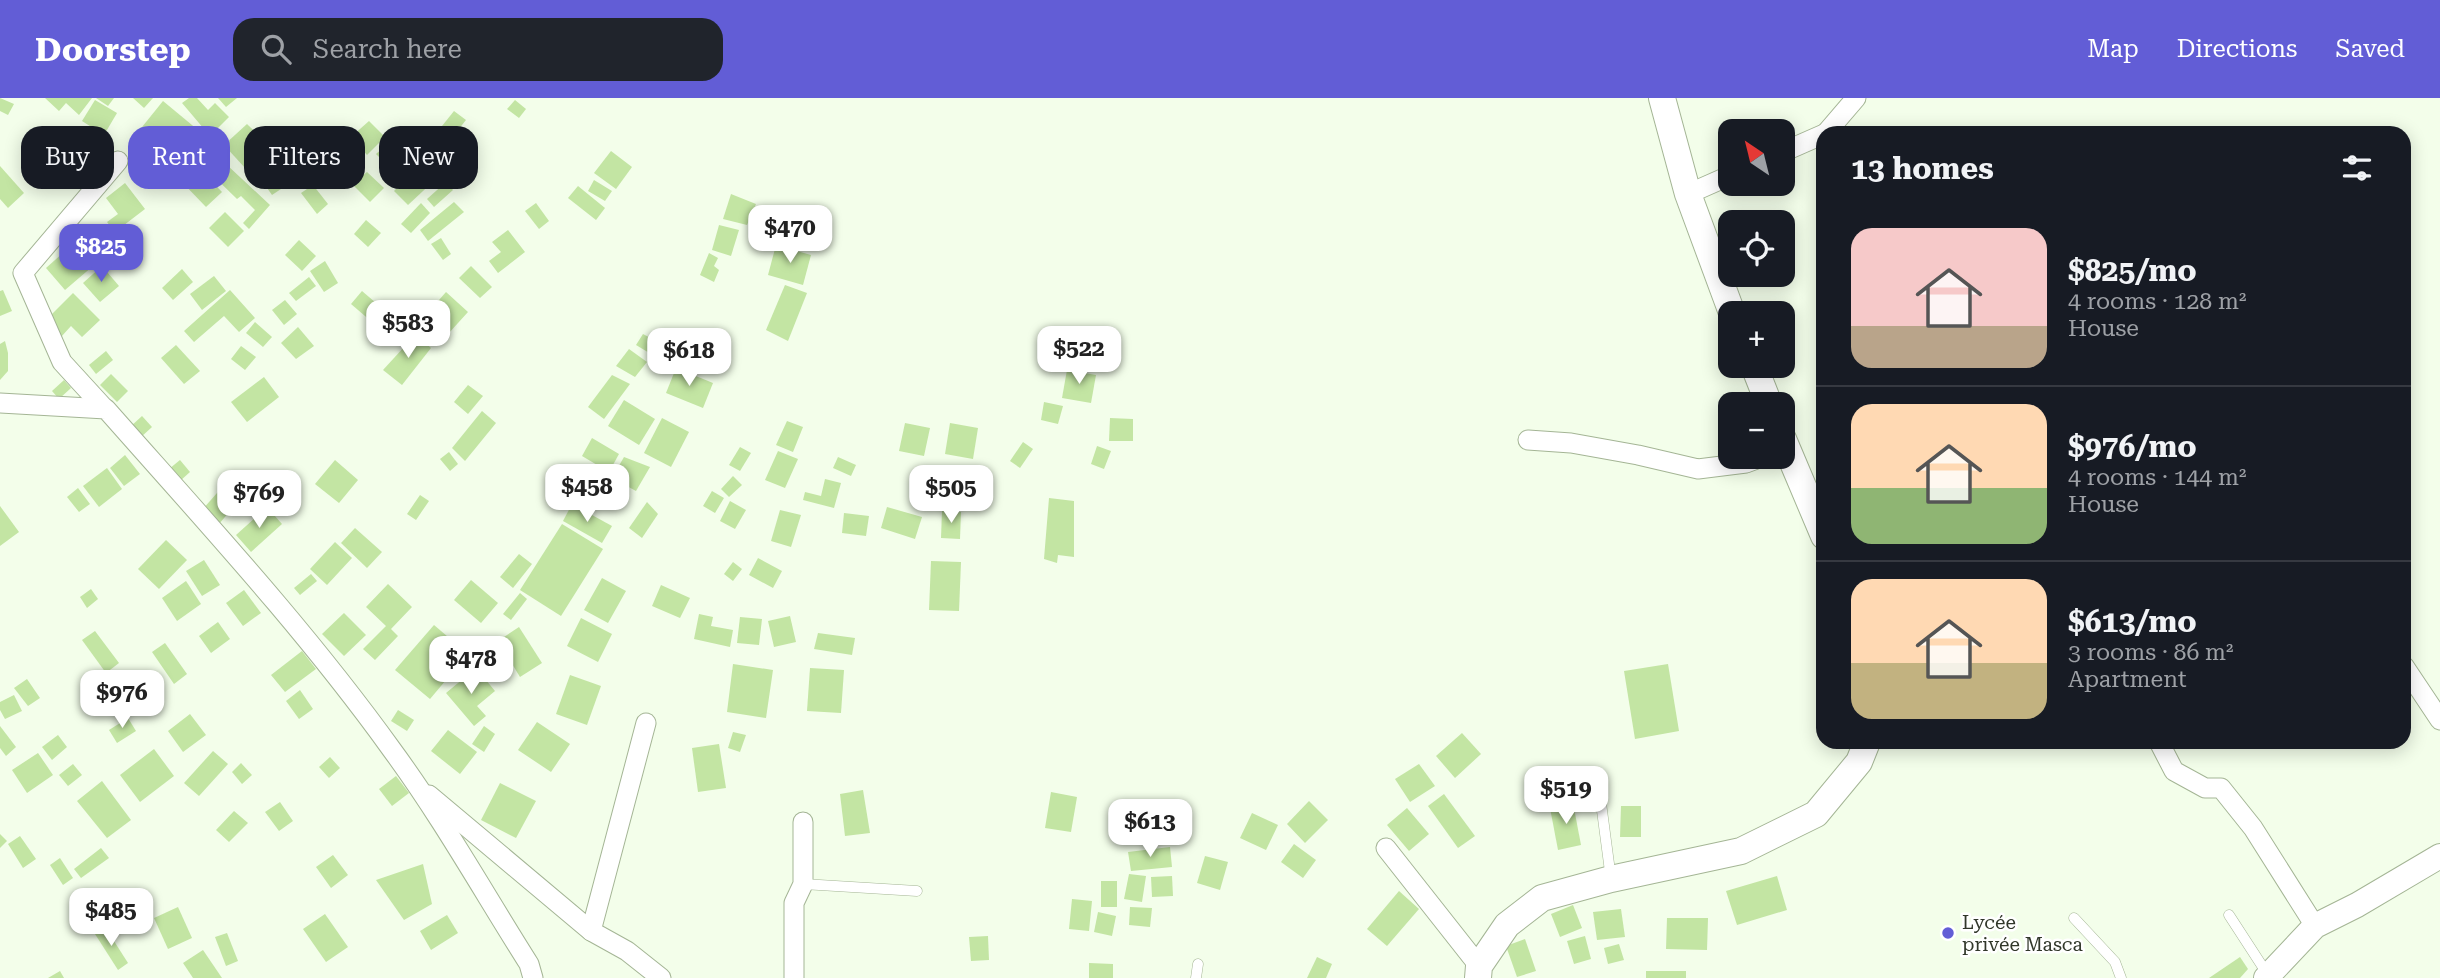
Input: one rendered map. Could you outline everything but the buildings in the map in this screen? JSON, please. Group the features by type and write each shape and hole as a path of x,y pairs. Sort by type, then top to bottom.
{"main road":[{"path":"1662,98 1688,194 1728,301"},
{"path":"1790,469 1816,520"},
{"path":"1478,972 1507,925 1542,898 1611,879 1741,851 1816,814 1859,762 1864,749"}],"street":[{"path":"1831,126 1856,98"},
{"path":"1796,146 1816,138"},
{"path":"118,161 23,273 62,362 277,603 391,748 529,964 533,978"},
{"path":"1688,194 1718,181"},
{"path":"0,403 105,409"},
{"path":"1528,440 1571,443 1698,469 1718,466"},
{"path":"2411,676 2440,720"},
{"path":"591,930 646,723"},
{"path":"2163,749 2174,771 2205,788 2221,788 2253,828 2315,926"},
{"path":"416,784 591,930 627,951 661,978"},
{"path":"794,978 794,903 803,884 803,822"},
{"path":"1386,848 1478,972"},
{"path":"2267,977 2315,926 2357,905 2440,856"}],"lane":[{"path":"1601,803 1611,879"},
{"path":"803,884 917,891"},
{"path":"2229,915 2267,977"},
{"path":"2074,918 2115,962 2121,978"},
{"path":"1196,978 1198,964"}],"place":[{"name":"Lycée privée Masca","path":"1948,933"}]}
